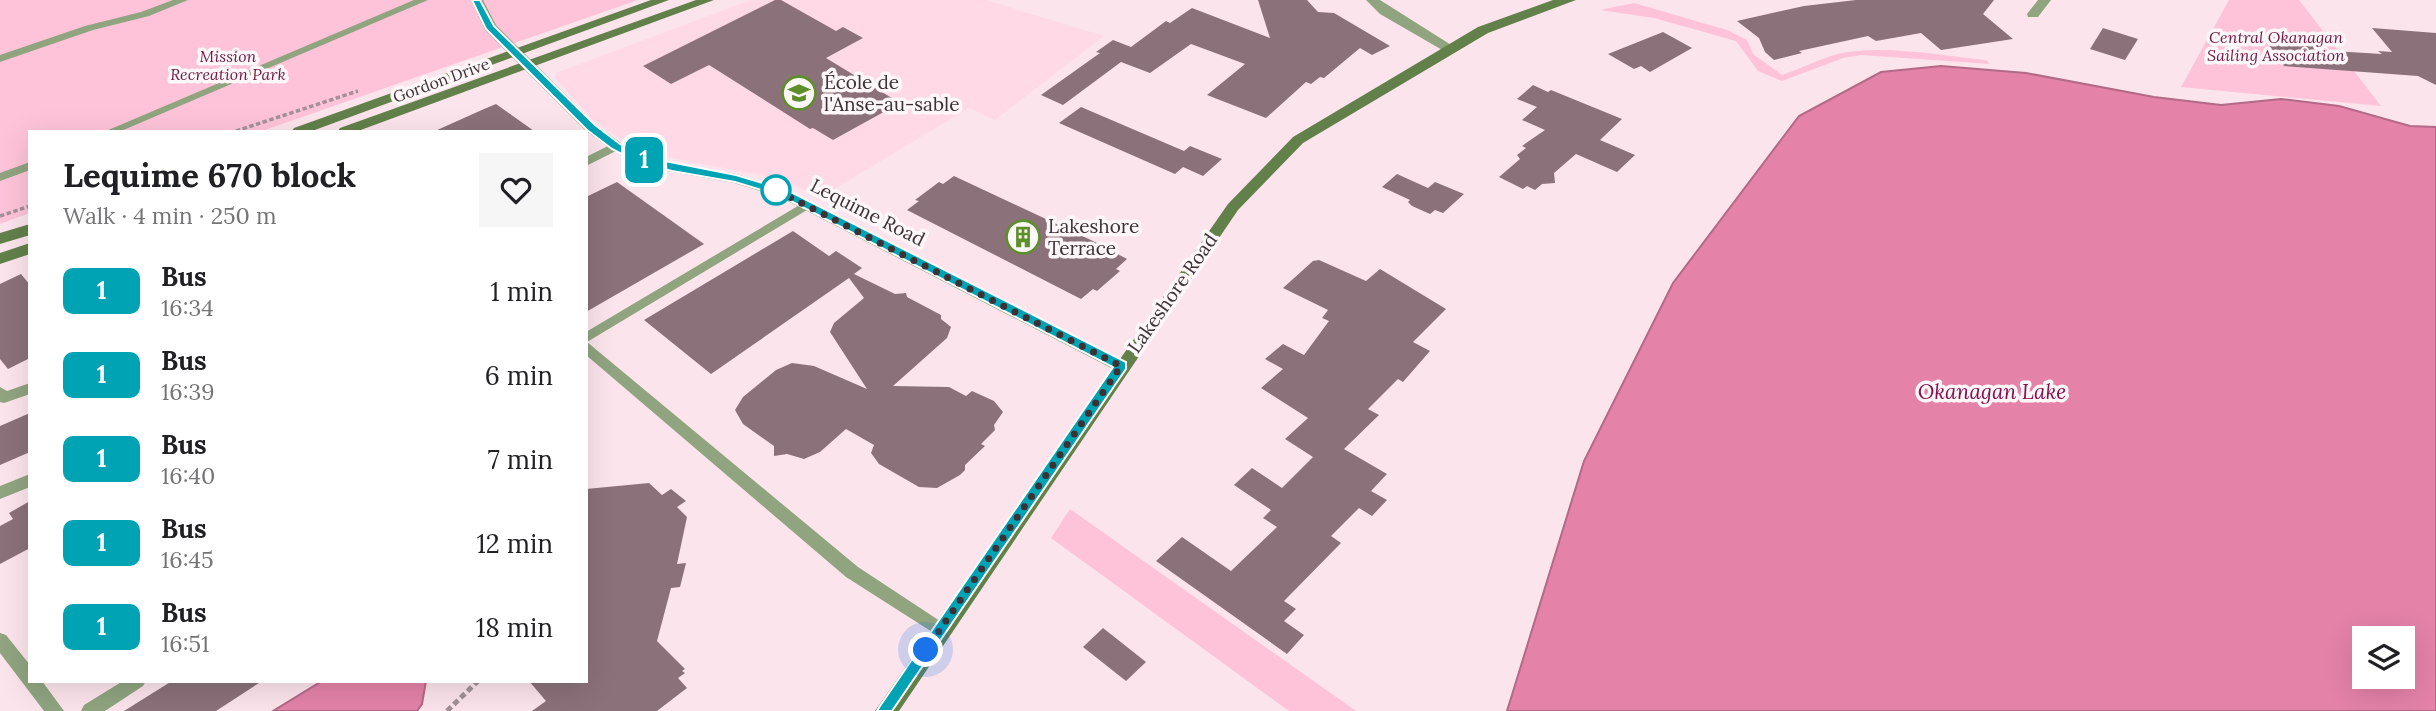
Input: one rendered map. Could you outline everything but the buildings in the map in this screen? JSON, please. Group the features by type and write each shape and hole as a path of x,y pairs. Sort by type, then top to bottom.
{"main road":[{"name":"Gordon Drive","path":"302,130 663,0"},
{"name":"Gordon Drive","path":"348,130 708,0"},
{"name":"Lakeshore Road","path":"886,711 1233,207 1298,140 1483,30 1548,5 1570,0"},
{"path":"0,239 28,230"},
{"path":"0,259 28,249"}],"street":[{"name":"Lequime Road","path":"477,0 490,27 591,128 616,146 641,159 760,185 808,204 1121,366"},
{"path":"1372,0 1449,48"},
{"path":"2033,14 2045,0"}],"lane":[{"path":"0,59 60,37 145,14 183,0"},
{"path":"114,130 423,0"},
{"path":"588,161 616,146"},
{"path":"0,177 28,167"},
{"path":"588,337 808,204"},
{"path":"588,349 852,572 940,630"},
{"path":"0,392 4,398 28,389"},
{"path":"0,493 28,481"},
{"path":"0,640 28,675"},
{"path":"34,683 55,711"},
{"path":"90,711 134,683"}],"path":[{"path":"0,216 28,207"},
{"path":"447,711 476,683"}],"shaded area":[{"name":"École de l'Anse-au-sable","path":"751,0 986,0 1104,36 995,120 969,108 821,197 776,178 667,157 630,144 593,120 555,78 556,73"}],"green space":[{"name":"Mission Recreation Park","path":"0,0 638,0 265,130 28,130 28,214 0,224"},
{"name":"Central Okanagan Sailing Association","path":"2229,0 2299,0 2381,106 2181,87"},
{"path":"1634,3 1727,30 1747,40 1753,54 1782,75 1838,54 1855,51 1912,52 1986,60 1990,64 1861,55 1843,58 1782,81 1758,71 1736,41 1654,18 1600,10"},
{"path":"1070,509 1356,711 1289,711 1051,538"}],"water":[{"name":"Okanagan Lake","path":"1941,66 2026,73 2154,97 2221,105 2281,99 2339,106 2410,126 2436,127 2436,711 1507,711 1584,461 1673,283 1799,116 1881,72"},
{"path":"319,683 426,683 422,704 417,711 273,711"}],"bus line":[{"name":"1","path":"477,0 490,27 591,128 616,146 641,159 672,168 772,188 808,204 1121,366 886,711"}],"place":[{"name":"École de l'Anse-au-sable","path":"799,93"},
{"name":"Lakeshore Terrace","path":"1023,237"}],"route":[{"path":"776,190 772,188 808,204 1121,366 926,650"}]}
